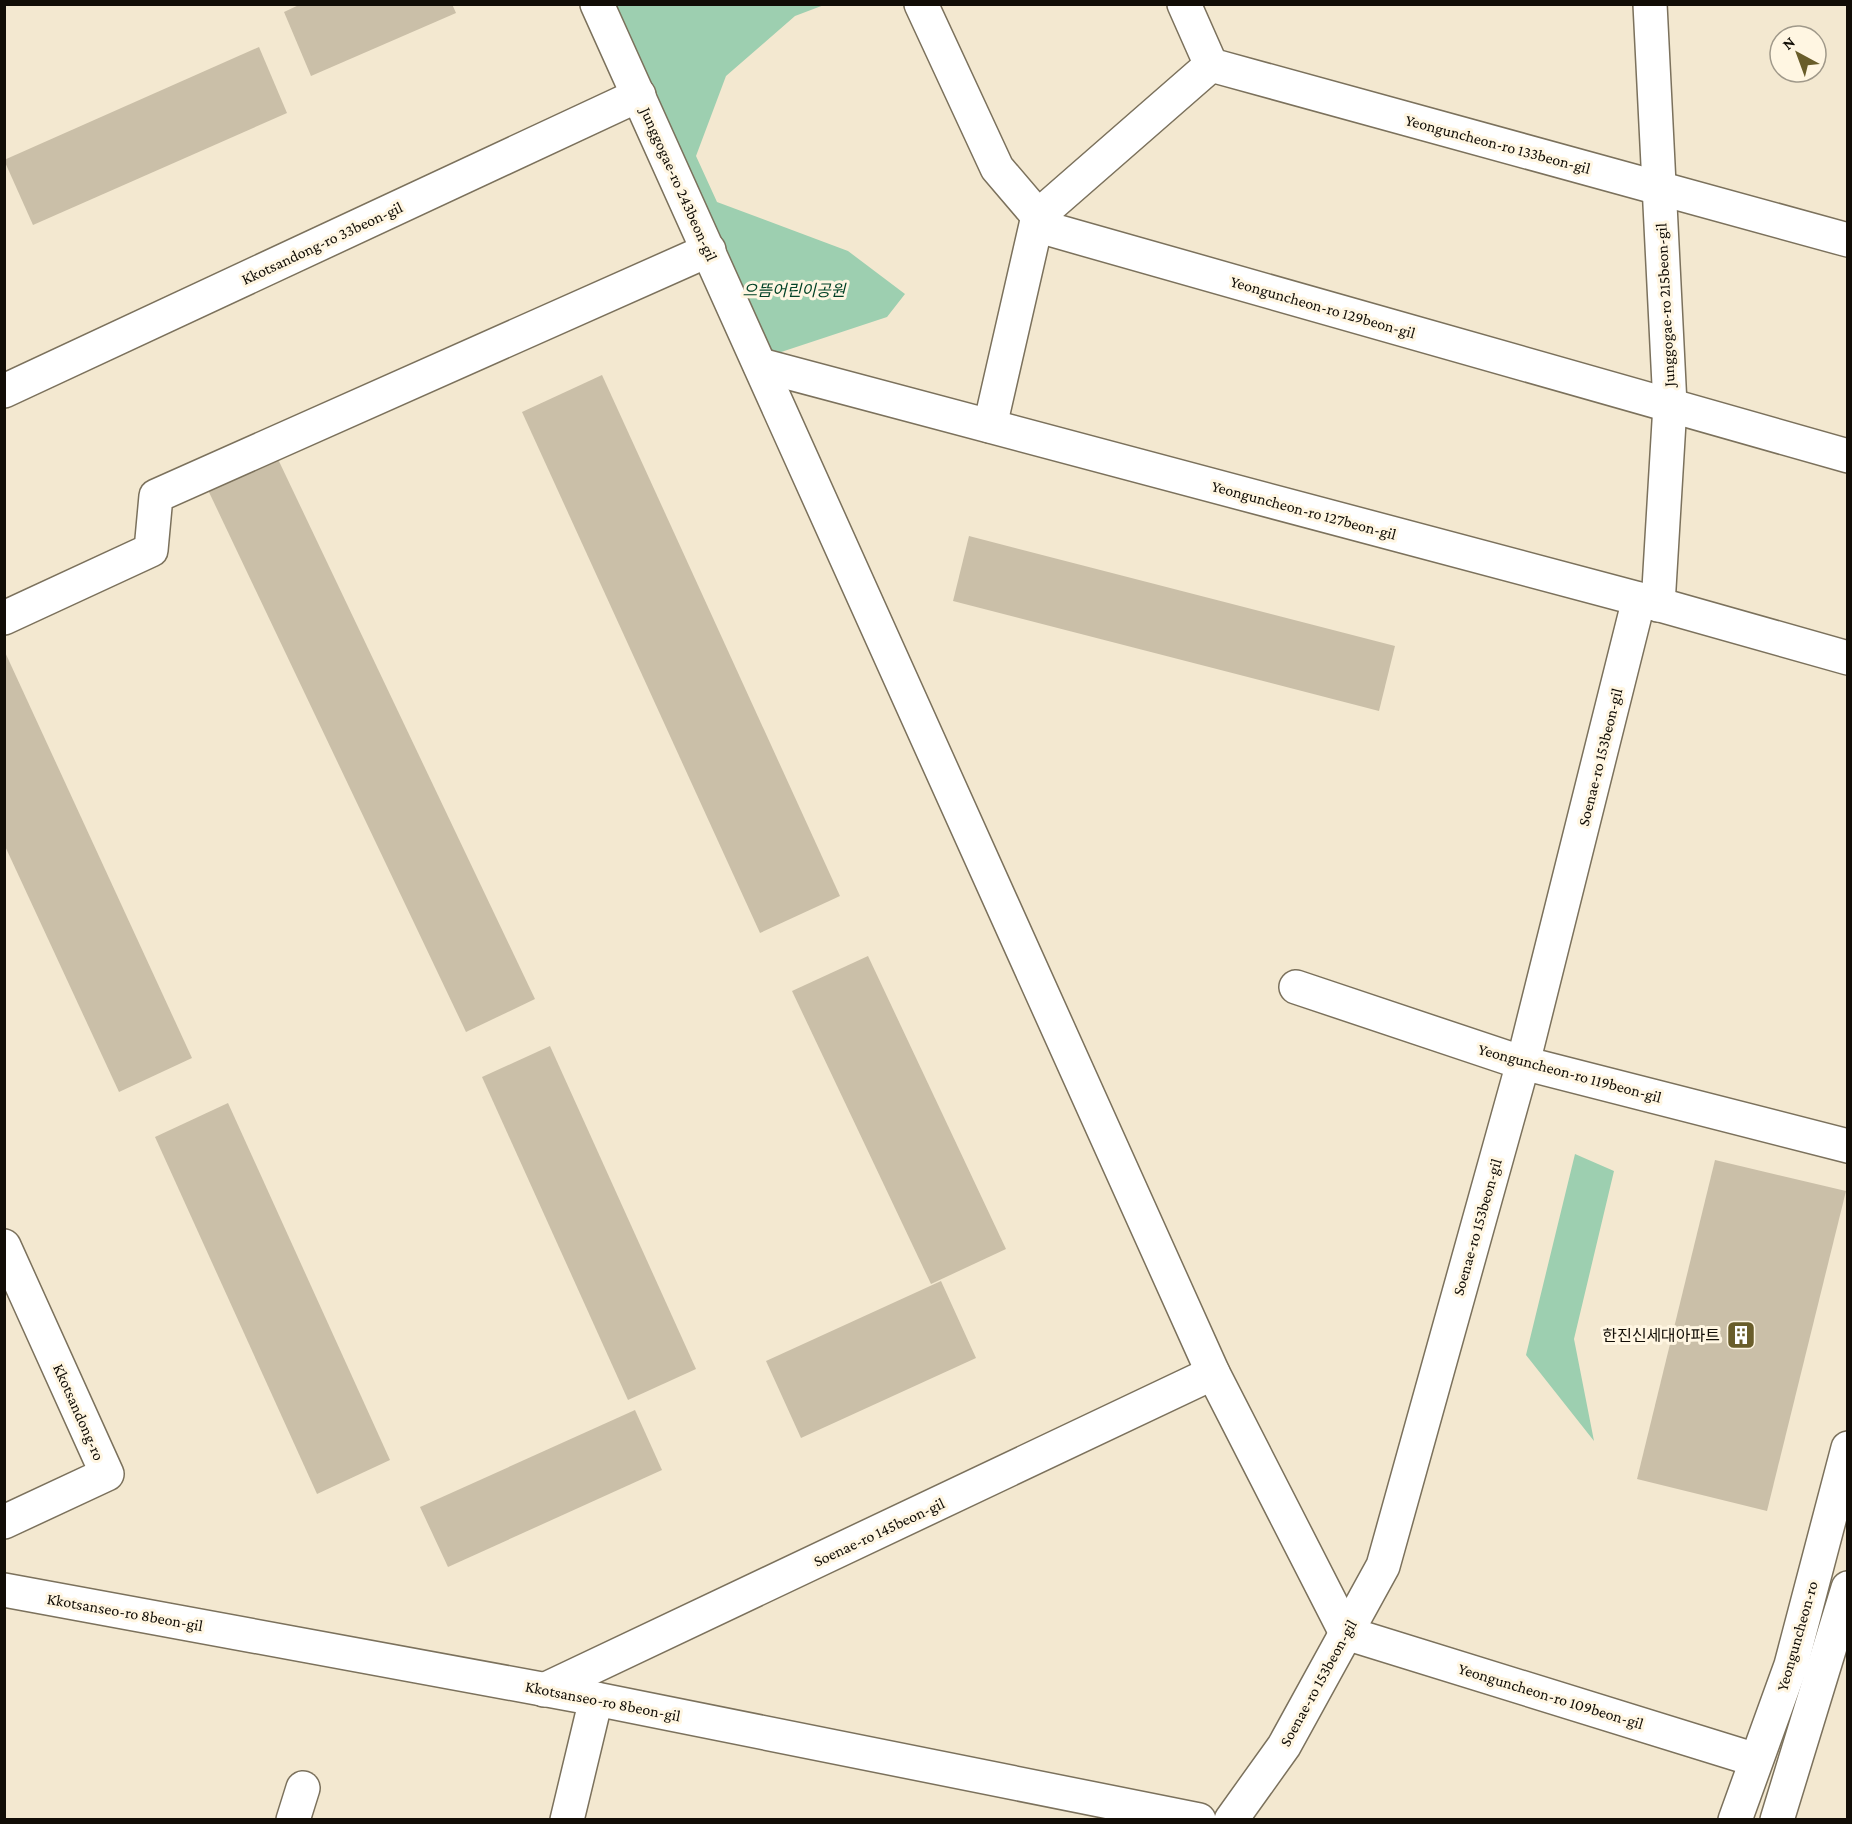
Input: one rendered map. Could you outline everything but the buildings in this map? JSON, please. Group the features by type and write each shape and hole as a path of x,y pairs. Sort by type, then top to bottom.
{"street":[{"name":"Junggogae-ro 243beon-gil","path":"597,4 1213,1373 1346,1633"},
{"name":"Yeonguncheon-ro 129beon-gil","path":"921,4 998,168 1049,229 1848,456"},
{"path":"990,426 1038,216 1211,65 1184,4"},
{"name":"Junggogae-ro 215beon-gil","path":"1649,602 1670,405 1650,4"},
{"name":"Yeonguncheon-ro 133beon-gil","path":"1211,65 1848,240"},
{"name":"Kkotsandong-ro 33beon-gil","path":"4,391 639,95"},
{"path":"4,618 151,550 156,496 709,250"},
{"name":"Yeonguncheon-ro 127beon-gil","path":"760,365 1649,602 1848,658"},
{"name":"Soenae-ro 153beon-gil","path":"1231,1820 1284,1746 1383,1566 1649,602"},
{"name":"Yeonguncheon-ro 119beon-gil","path":"1296,987 1523,1064 1848,1146"},
{"name":"Kkotsandong-ro","path":"4,1246 107,1474 4,1522"},
{"name":"Soenae-ro 145beon-gil","path":"544,1690 1213,1373"},
{"name":"Yeonguncheon-ro","path":"1735,1820 1791,1665 1848,1448"},
{"path":"1778,1820 1848,1588"},
{"name":"Kkotsanseo-ro 8beon-gil","path":"4,1590 596,1699 1199,1820"},
{"name":"Yeonguncheon-ro 109beon-gil","path":"1346,1633 1756,1760"},
{"path":"567,1820 596,1699"},
{"path":"293,1820 303,1788"}],"green space":[{"name":"으뜸어린이공원","path":"601,5 824,5 795,16 726,76 696,156 717,202 848,251 905,294 887,317 763,358"},
{"path":"1575,1154 1614,1171 1574,1339 1594,1441 1526,1355"}],"place":[{"name":"한진신세대아파트","path":"1741,1335"}]}
